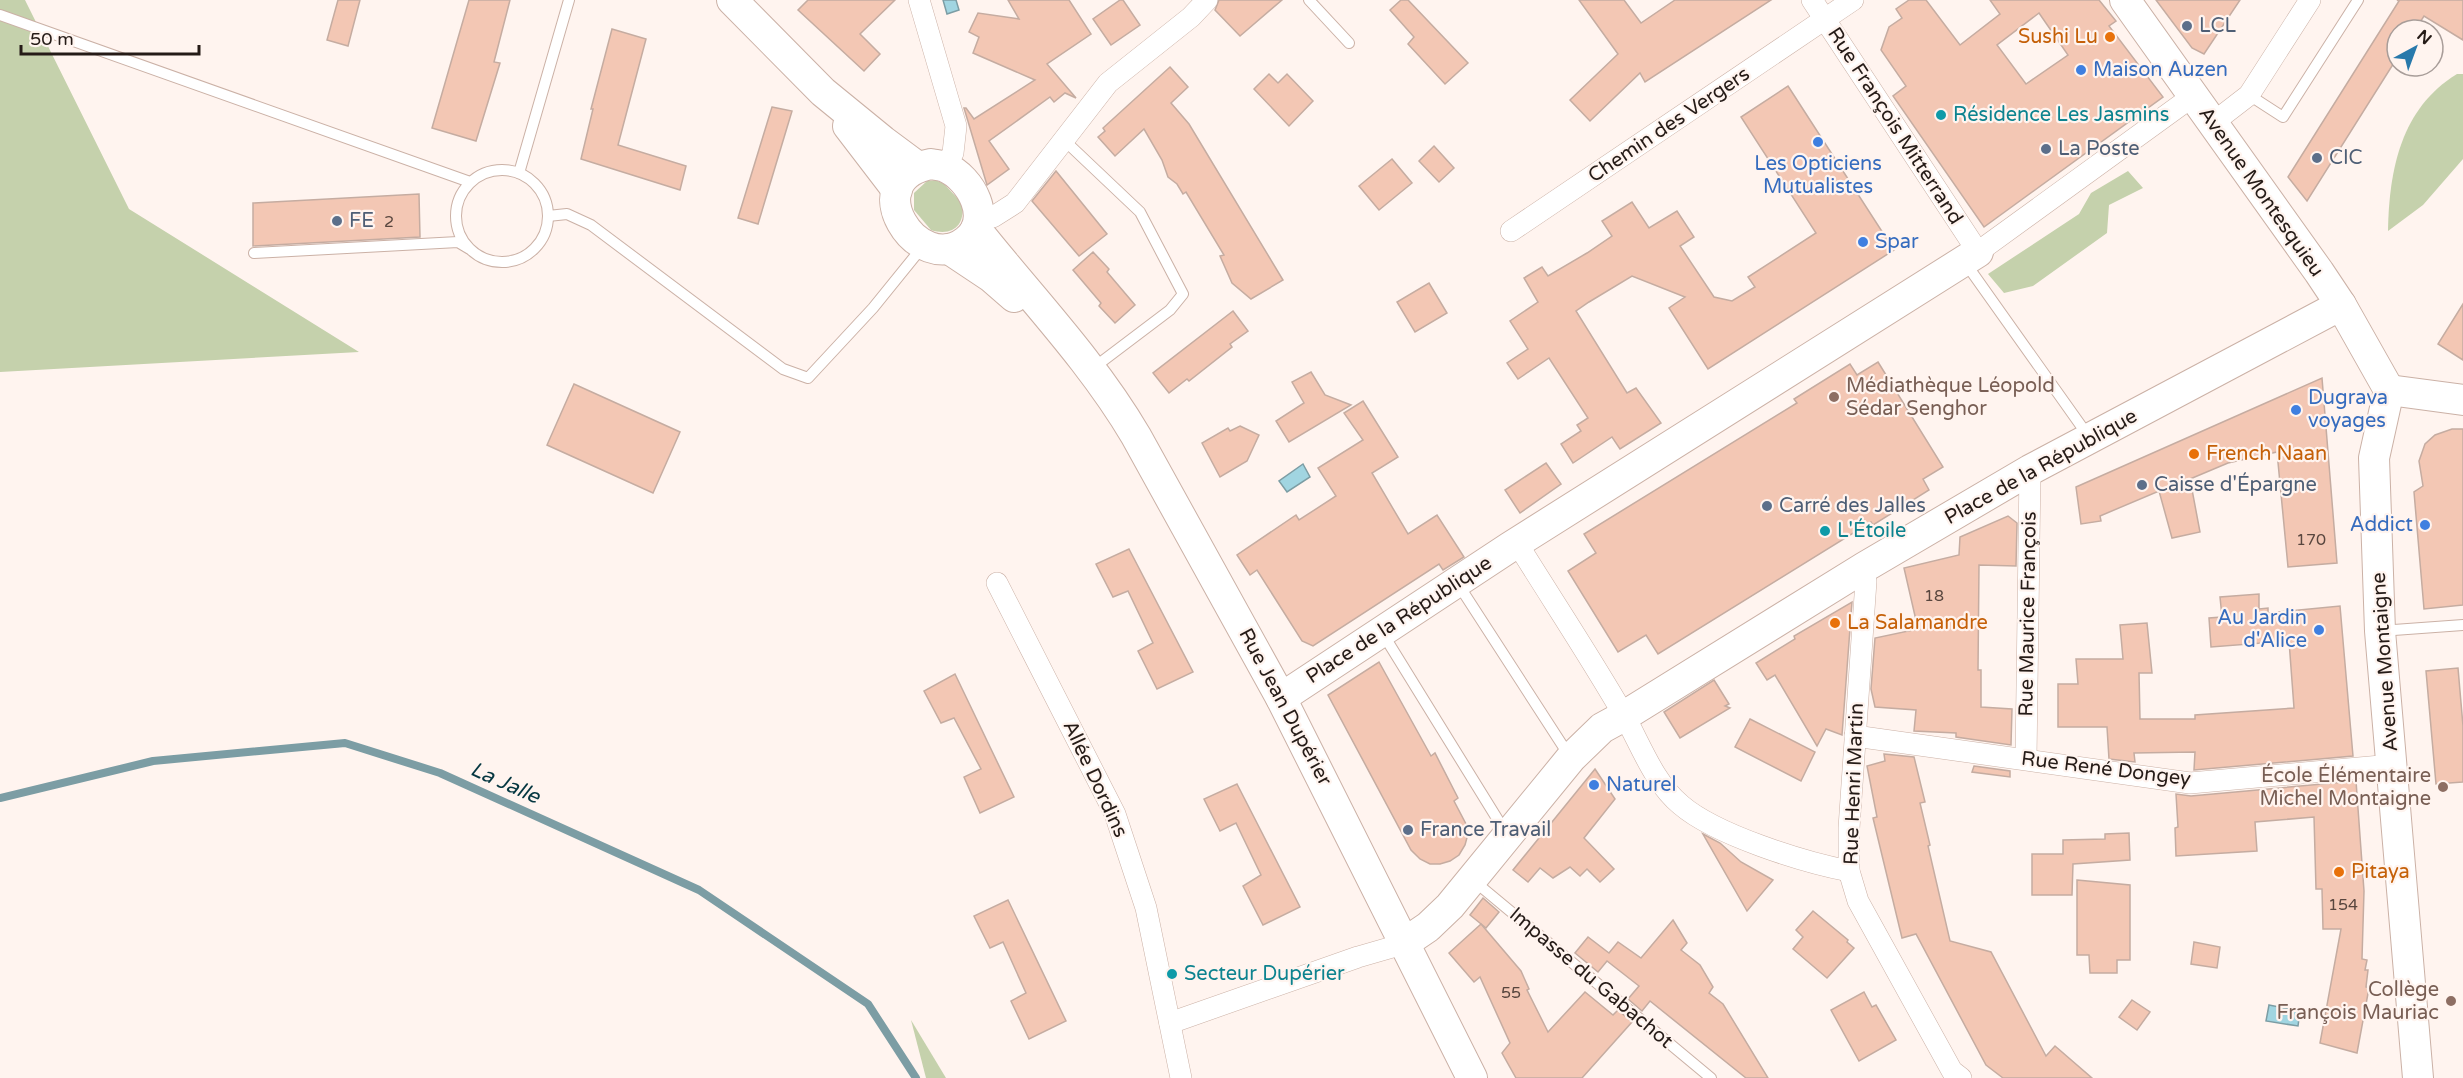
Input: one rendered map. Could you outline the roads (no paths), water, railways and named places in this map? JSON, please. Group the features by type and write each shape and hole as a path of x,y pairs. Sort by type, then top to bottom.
{"street":[{"path":"732,0 823,92 882,141 931,167 957,175 974,195 979,206 977,223 966,241 937,247 907,231 894,205 897,190 905,177 931,167 953,153 956,126 919,0"},
{"path":"977,223 993,217 1015,203 1108,83 1191,17 1207,0"},
{"name":"Rue François Mitterrand","path":"1812,0 1971,257"},
{"name":"Chemin des Vergers","path":"1511,231 1853,0"},
{"name":"Avenue Montesquieu","path":"2125,0 2214,122 2341,305 2389,390"},
{"path":"2214,122 2249,94 2310,0"},
{"path":"823,92 897,190"},
{"path":"1971,257 2193,96"},
{"name":"Rue Jean Dupérier","path":"977,223 1118,405 1281,698 1472,1078"},
{"name":"Rue Jean Dupérier","path":"937,247 991,277 1083,360"},
{"name":"Place de la République","path":"1281,698 1517,543 1971,257"},
{"name":"Place de la République","path":"1403,944 1428,927 1450,906 1571,758 1602,728 1863,568 2030,470 2341,305"},
{"path":"2389,390 2463,400"},
{"name":"Avenue Montaigne","path":"2389,390 2374,458 2380,631 2418,1078"},
{"name":"Rue Maurice François","path":"2026,759 2030,470"},
{"path":"1517,543 1624,716 1664,786 1679,804 1712,826 1762,845 1849,871"},
{"name":"Rue Henri Martin","path":"1863,568 1866,581 1849,828 1849,871 1858,901 1952,1071 1961,1078"},
{"name":"Allée Dordins","path":"997,583 1115,814 1146,908 1181,1078"},
{"name":"Rue René Dongey","path":"1855,736 2190,783 2392,765"},
{"path":"1170,1023 1358,957 1403,944"}],"lane":[{"path":"519,173 569,0"},
{"path":"1309,0 1349,43"},
{"path":"2249,94 2283,117 2358,0"},
{"path":"0,15 470,182"},
{"path":"1064,140 1140,212 1183,294 1170,310 1083,360"},
{"path":"254,253 458,242 482,258 497,262 512,261 527,255 538,245 546,231 548,216 546,202 540,190 531,180 519,173 502,170 485,173 470,182 461,194 456,208 456,223 460,237 469,249"},
{"path":"548,216 567,214 591,225 783,369 808,378 873,308 937,247"},
{"path":"1971,257 2089,438"},
{"path":"1457,582 1571,758"},
{"path":"2380,631 2463,625"},
{"path":"1382,631 1507,835"},
{"name":"Impasse du Gabachot","path":"1472,879 1711,1078"}],"water":[{"path":"943,0 956,0 959,10 947,14"},
{"path":"1303,464 1310,477 1287,492 1279,481"},
{"path":"2269,1005 2300,1011 2298,1026 2266,1021"}],"waterway":[{"name":"La Jalle","path":"0,798 153,761 345,743 440,773 699,890 868,1004 916,1078"}],"place":[{"name":"LCL","path":"2187,26"},
{"name":"Sushi Lu","path":"2110,37"},
{"name":"Maison Auzen","path":"2081,70"},
{"name":"Résidence Les Jasmins","path":"1941,115"},
{"name":"Les Opticiens Mutualistes","path":"1818,142"},
{"name":"La Poste","path":"2046,149"},
{"name":"CIC","path":"2317,158"},
{"name":"FE","path":"337,221"},
{"name":"Spar","path":"1863,242"},
{"name":"Médiathèque Léopold Sédar Senghor","path":"1834,397"},
{"name":"Dugrava voyages","path":"2296,410"},
{"name":"French Naan","path":"2194,454"},
{"name":"Caisse d'Épargne","path":"2142,485"},
{"name":"Carré des Jalles","path":"1767,506"},
{"name":"Addict","path":"2425,525"},
{"name":"L'Étoile","path":"1825,531"},
{"name":"La Salamandre","path":"1835,623"},
{"name":"Au Jardin d'Alice","path":"2319,630"},
{"name":"Naturel","path":"1594,785"},
{"name":"École Élémentaire Michel Montaigne","path":"2443,787"},
{"name":"France Travail","path":"1408,830"},
{"name":"Pitaya","path":"2339,872"},
{"name":"Secteur Dupérier","path":"1172,974"},
{"name":"Collège François Mauriac","path":"2451,1001"}]}
